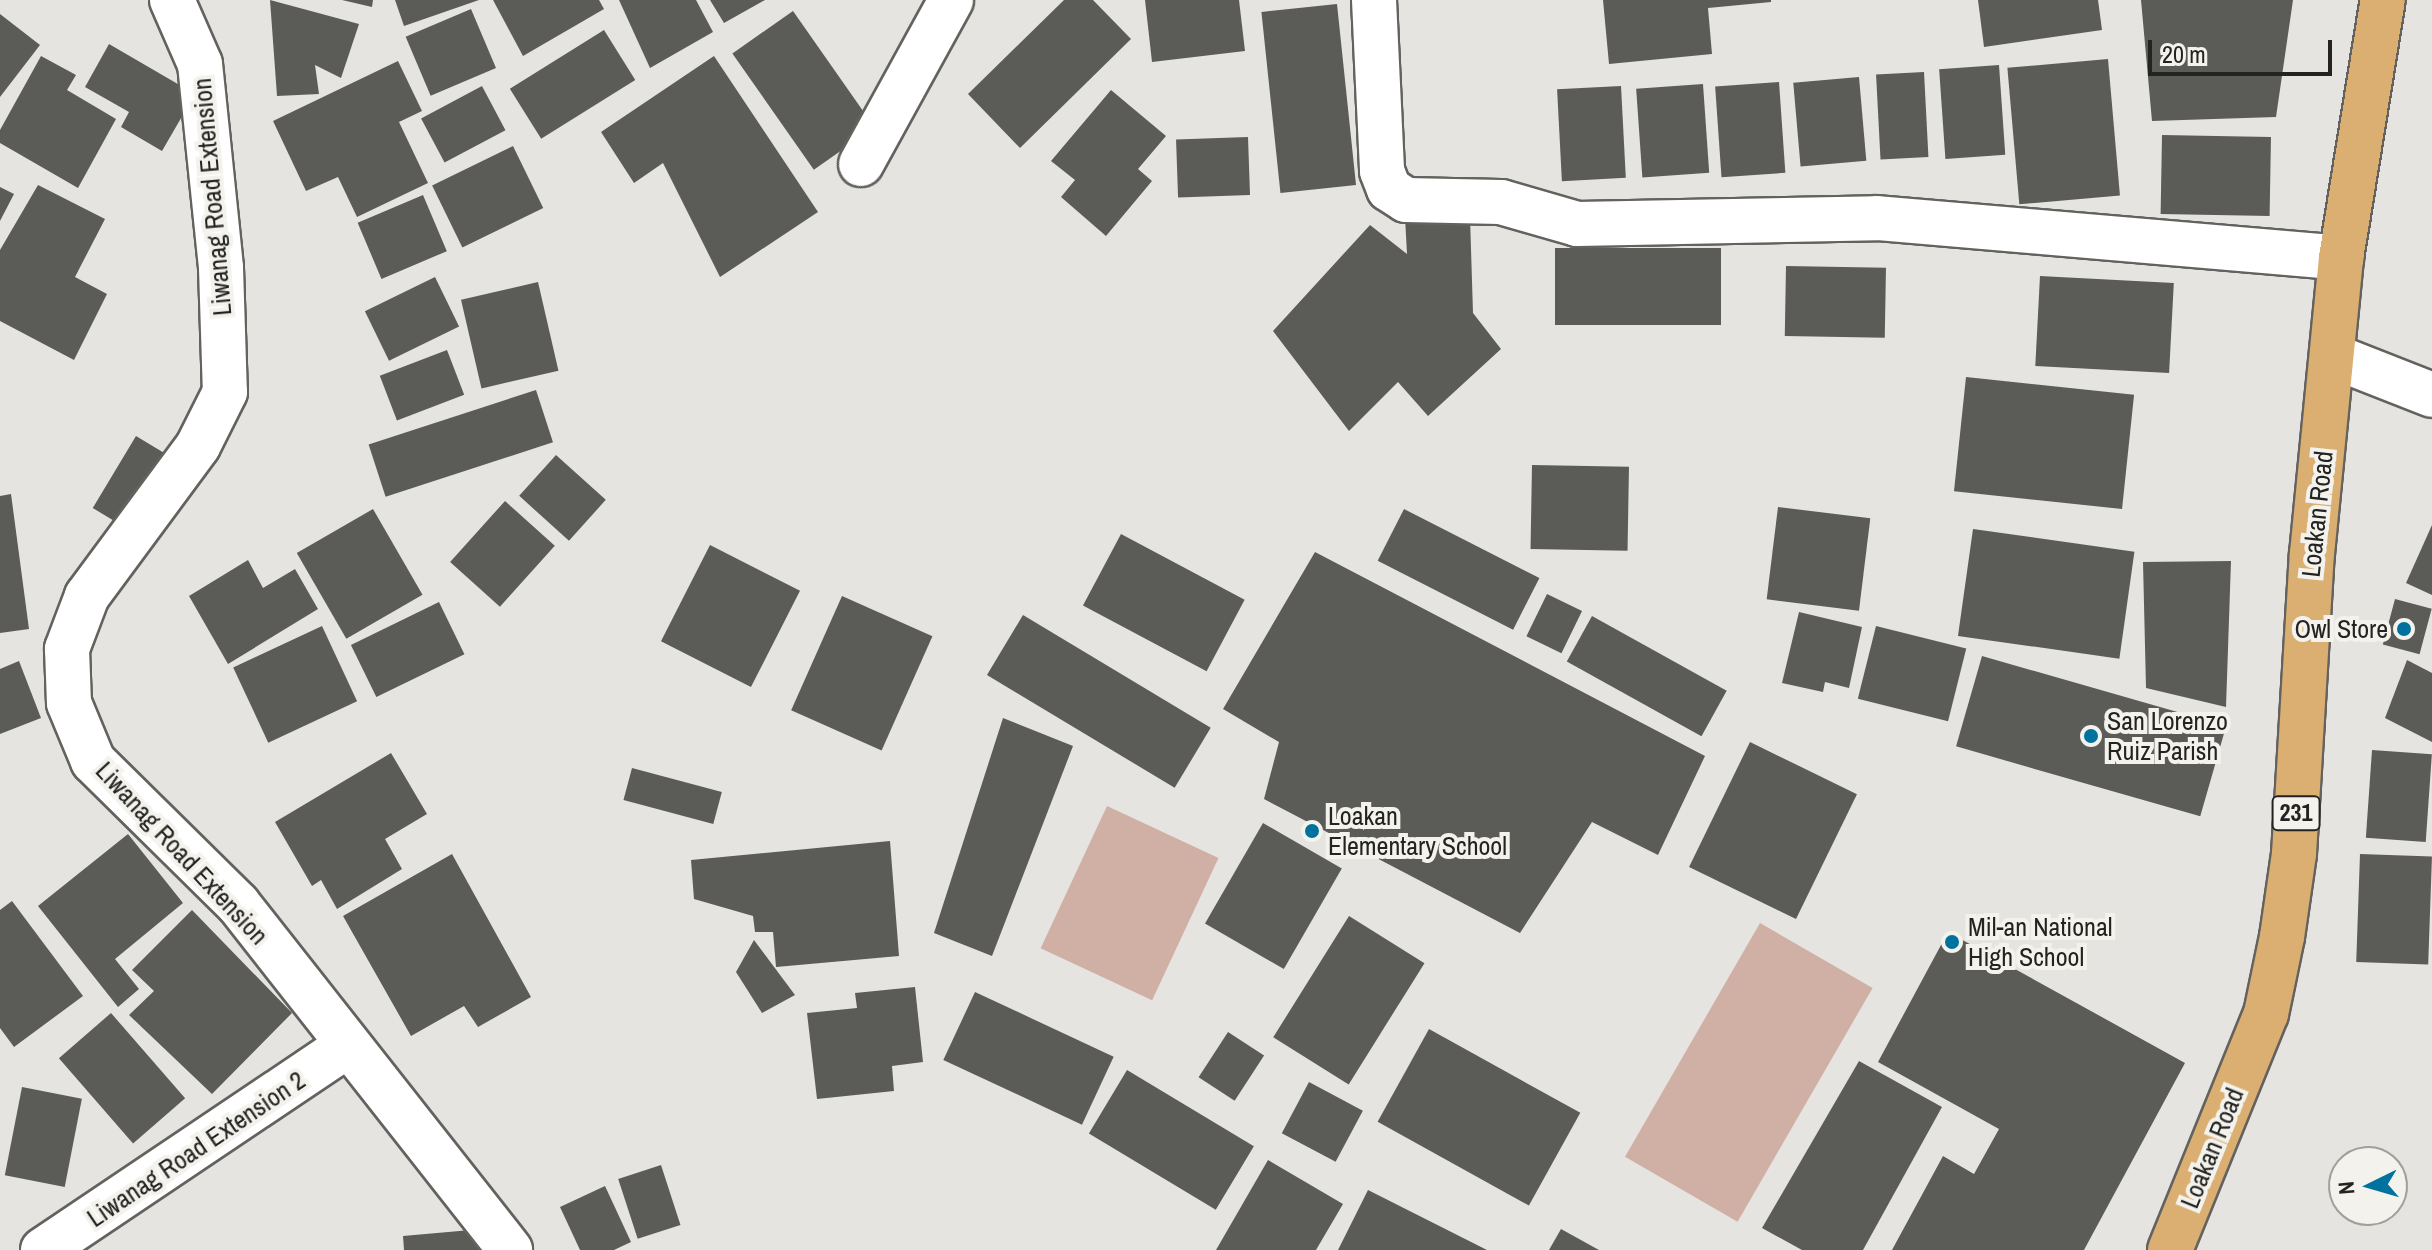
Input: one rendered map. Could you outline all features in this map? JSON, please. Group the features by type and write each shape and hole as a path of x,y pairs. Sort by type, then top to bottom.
{"main road":[{"name":"Loakan Road","path":"2170,1250 2266,1014 2282,937 2294,854 2312,554 2341,258 2383,0"}],"street":[{"name":"Liwanag Road Extension","path":"172,0 200,64 221,268 225,392 198,446 87,596 67,649 69,703 93,761 238,904 510,1250"},
{"path":"861,164 951,0"},
{"path":"1374,0 1382,171 1389,189 1406,200 1501,202 1577,224 1877,218 2341,258"},
{"path":"2333,356 2432,395"},
{"name":"Liwanag Road Extension 2","path":"43,1250 347,1046"}],"shaded area":[{"path":"1107,806 1218,858 1152,1000 1041,948"},
{"path":"1760,923 1873,988 1738,1222 1625,1157"}],"building":[{"path":"270,0 359,24 341,78 315,65 319,94 277,96"},
{"path":"342,0 373,0 372,7"},
{"path":"395,0 479,0 404,26"},
{"path":"493,0 599,0 604,9 523,56"},
{"path":"619,0 696,0 713,32 650,68"},
{"path":"710,0 765,0 724,23"},
{"path":"1064,0 1093,0 1131,39 1020,148 968,94"},
{"path":"1145,0 1239,0 1245,51 1152,62"},
{"path":"1603,0 1771,2 1708,8 1712,54 1609,64"},
{"path":"1978,0 2098,0 2102,30 1984,47"},
{"path":"2141,0 2293,0 2276,117 2152,121"},
{"path":"1337,4 1356,185 1280,193 1261,12"},
{"path":"471,9 496,68 431,96 406,37"},
{"path":"793,11 874,127 814,170 732,53"},
{"path":"0,14 40,45 0,97"},
{"path":"604,30 635,80 541,139 510,89"},
{"path":"109,44 195,94 162,151 121,127 129,112 85,87"},
{"path":"41,56 76,75 67,90 116,119 78,188 0,143 0,130"},
{"path":"714,56 818,212 720,277 663,163 634,183 601,132"},
{"path":"2108,59 2120,195 2019,204 2007,68"},
{"path":"398,61 422,111 399,122 428,183 357,217 338,177 306,191 273,121"},
{"path":"1999,65 2005,155 1945,159 1939,69"},
{"path":"1924,72 1928,157 1881,159 1876,75"},
{"path":"1859,77 1866,161 1801,166 1793,83"},
{"path":"1779,82 1785,173 1722,177 1715,86"},
{"path":"1703,84 1709,173 1642,177 1636,89"},
{"path":"482,86 505,130 445,163 421,118"},
{"path":"1621,86 1626,178 1562,181 1557,89"},
{"path":"1111,90 1166,136 1138,169 1152,181 1106,236 1061,197 1075,180 1051,161"},
{"path":"2162,135 2271,137 2270,216 2161,214"},
{"path":"1248,137 1250,195 1178,197 1176,140"},
{"path":"513,146 543,208 462,247 432,185"},
{"path":"38,185 105,219 75,277 107,294 74,360 0,321 0,250"},
{"path":"0,187 14,194 0,221"},
{"path":"423,195 447,251 381,279 358,223"},
{"path":"1405,217 1470,217 1473,313 1501,349 1428,416 1398,382 1349,431 1273,331 1370,225 1407,254"},
{"path":"1555,248 1721,248 1721,325 1555,325"},
{"path":"1786,266 1886,268 1885,338 1785,336"},
{"path":"2040,276 2174,283 2169,373 2035,366"},
{"path":"435,277 459,326 389,361 365,311"},
{"path":"538,282 558,371 481,388 461,300"},
{"path":"447,350 464,395 397,421 380,376"},
{"path":"1966,377 2134,395 2122,509 1954,491"},
{"path":"536,390 553,442 386,497 369,444"},
{"path":"136,436 175,459 131,531 93,508"},
{"path":"556,455 606,500 569,541 519,496"},
{"path":"1532,465 1629,467 1628,551 1531,549"},
{"path":"11,494 29,629 0,633 0,496"},
{"path":"505,501 555,546 500,607 450,562"},
{"path":"1778,507 1870,518 1859,611 1767,599"},
{"path":"373,509 422,595 346,639 297,553"},
{"path":"1404,509 1539,578 1513,630 1378,561"},
{"path":"2432,525 2432,595 2406,583"},
{"path":"1973,529 2134,552 2119,659 1958,636"},
{"path":"1121,534 1245,600 1207,671 1083,606"},
{"path":"710,545 800,591 751,687 661,641"},
{"path":"1315,552 1705,756 1658,855 1592,822 1520,933 1264,799 1279,742 1223,709"},
{"path":"248,560 263,588 295,569 318,609 228,664 189,596"},
{"path":"2231,561 2226,707 2146,688 2143,562"},
{"path":"1547,594 1582,611 1561,653 1526,636"},
{"path":"842,596 932,636 882,750 791,710"},
{"path":"2395,599 2432,609 2420,654 2383,644"},
{"path":"439,602 464,654 376,697 351,645"},
{"path":"1799,612 1862,627 1849,688 1825,682 1823,692 1782,683"},
{"path":"1023,615 1211,728 1175,788 987,675"},
{"path":"1592,616 1727,691 1701,736 1567,661"},
{"path":"322,626 357,701 268,743 233,667"},
{"path":"1876,626 1966,648 1948,721 1858,699"},
{"name":"San Lorenzo Ruiz Parish","path":"1982,656 2226,726 2200,816 1956,746"},
{"path":"2407,660 2432,673 2432,742 2385,718"},
{"path":"19,661 41,718 0,734 0,669"},
{"path":"1003,718 1073,746 992,956 934,933"},
{"path":"1750,742 1857,794 1796,919 1689,867"},
{"path":"2372,750 2432,754 2426,842 2366,838"},
{"path":"391,753 427,814 385,839 402,869 337,909 321,880 312,886 275,822"},
{"path":"632,768 722,792 713,824 623,800"},
{"path":"1263,823 1342,868 1284,969 1205,923"},
{"path":"128,834 183,903 115,959 139,989 118,1007 38,906"},
{"path":"890,841 899,956 776,967 773,932 755,932 753,916 694,899 691,860"},
{"path":"452,854 531,997 478,1027 464,1006 411,1036 343,916"},
{"path":"2360,854 2432,857 2428,964 2356,962"},
{"path":"12,901 83,996 14,1047 0,1028 0,910"},
{"path":"192,910 292,1013 212,1094 129,1015 154,991 132,970"},
{"path":"1349,916 1424,963 1349,1084 1273,1037"},
{"name":"Mil-an National High School","path":"1948,932 2185,1063 2084,1250 1892,1250 1943,1156 1974,1174 1999,1129 1878,1062"},
{"path":"754,940 795,995 762,1013 736,972"},
{"path":"915,987 923,1062 892,1066 894,1091 817,1099 807,1013 857,1008 855,993"},
{"path":"975,992 1114,1057 1082,1125 943,1060"},
{"path":"111,1013 185,1098 133,1144 59,1058"},
{"path":"1429,1029 1580,1113 1529,1206 1378,1122"},
{"path":"1228,1032 1264,1055 1235,1101 1199,1077"},
{"path":"1859,1061 1942,1107 1863,1250 1802,1250 1762,1228"},
{"path":"1127,1070 1254,1146 1216,1210 1089,1133"},
{"path":"1309,1082 1363,1111 1336,1162 1282,1133"},
{"path":"22,1087 82,1099 65,1187 5,1175"},
{"path":"1268,1160 1343,1204 1316,1250 1216,1250"},
{"path":"661,1165 680,1225 638,1239 618,1179"},
{"path":"605,1186 631,1242 614,1250 580,1250 560,1207"},
{"path":"1368,1190 1487,1250 1338,1250"},
{"path":"482,1229 483,1250 404,1250 403,1236"},
{"path":"1561,1229 1599,1250 1549,1250"}],"place":[{"name":"Owl Store","path":"2404,629"},
{"name":"San Lorenzo Ruiz Parish","path":"2091,736"},
{"name":"Loakan Elementary School","path":"1312,831"},
{"name":"Mil-an National High School","path":"1952,942"}]}
